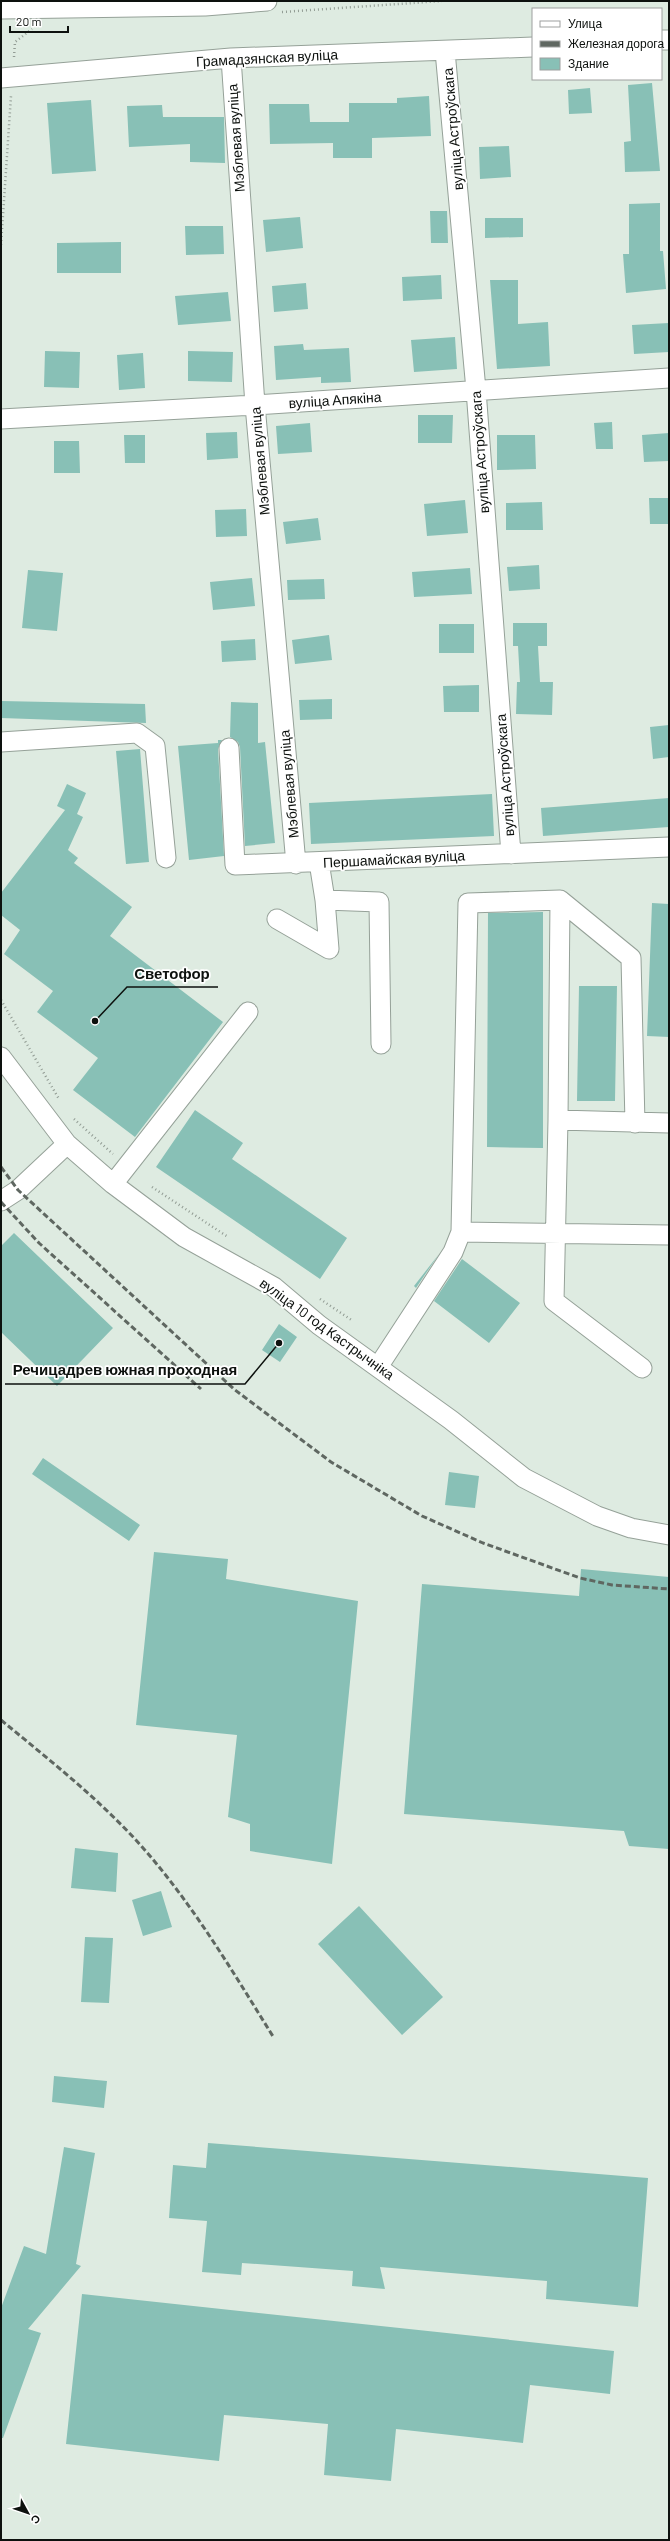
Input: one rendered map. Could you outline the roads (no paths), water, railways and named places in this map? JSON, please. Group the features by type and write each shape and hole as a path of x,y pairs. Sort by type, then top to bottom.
{"street":[{"path":"1,9 205,6 267,1"},
{"name":"Грамадзянская вуліца","path":"1,78 231,58 532,47"},
{"name":"вуліца Астроўскага","path":"445,51 476,390 511,854"},
{"name":"Мэблевая вуліца","path":"231,58 255,405 296,864"},
{"name":"вуліца Апякіна","path":"1,419 255,405 669,378"},
{"path":"1,742 137,733 155,746 166,858"},
{"name":"Першамайская вуліца","path":"229,748 235,864 296,864 669,847"},
{"path":"277,919 329,950 319,862"},
{"path":"324,900 379,902 381,1044"},
{"path":"560,900 557,1234 554,1300 642,1368"},
{"path":"378,1367 453,1252 461,1232 468,903 560,900 631,958 635,1123"},
{"path":"113,1184 248,1012"},
{"name":"вуліца 10 год Кастрычніка","path":"1,1057 67,1144 113,1184 184,1237 274,1287 319,1325 451,1420 524,1478 597,1516 631,1528 669,1535"},
{"path":"558,1120 669,1123"},
{"path":"1,1202 18,1190 67,1144"},
{"path":"461,1232 669,1235"}],"railway":[{"path":"1,1167 18,1190 235,1390 331,1462 422,1516 483,1543 580,1578 612,1585 669,1589"},
{"path":"1,1202 39,1243 201,1389"},
{"path":"1,1720 70,1777 103,1807 135,1839 155,1862 192,1910 209,1935 274,2038"}],"place":[{"name":"Светофор","path":"95,1021"},
{"name":"Речицадрев южная проходная","path":"279,1343"}]}
